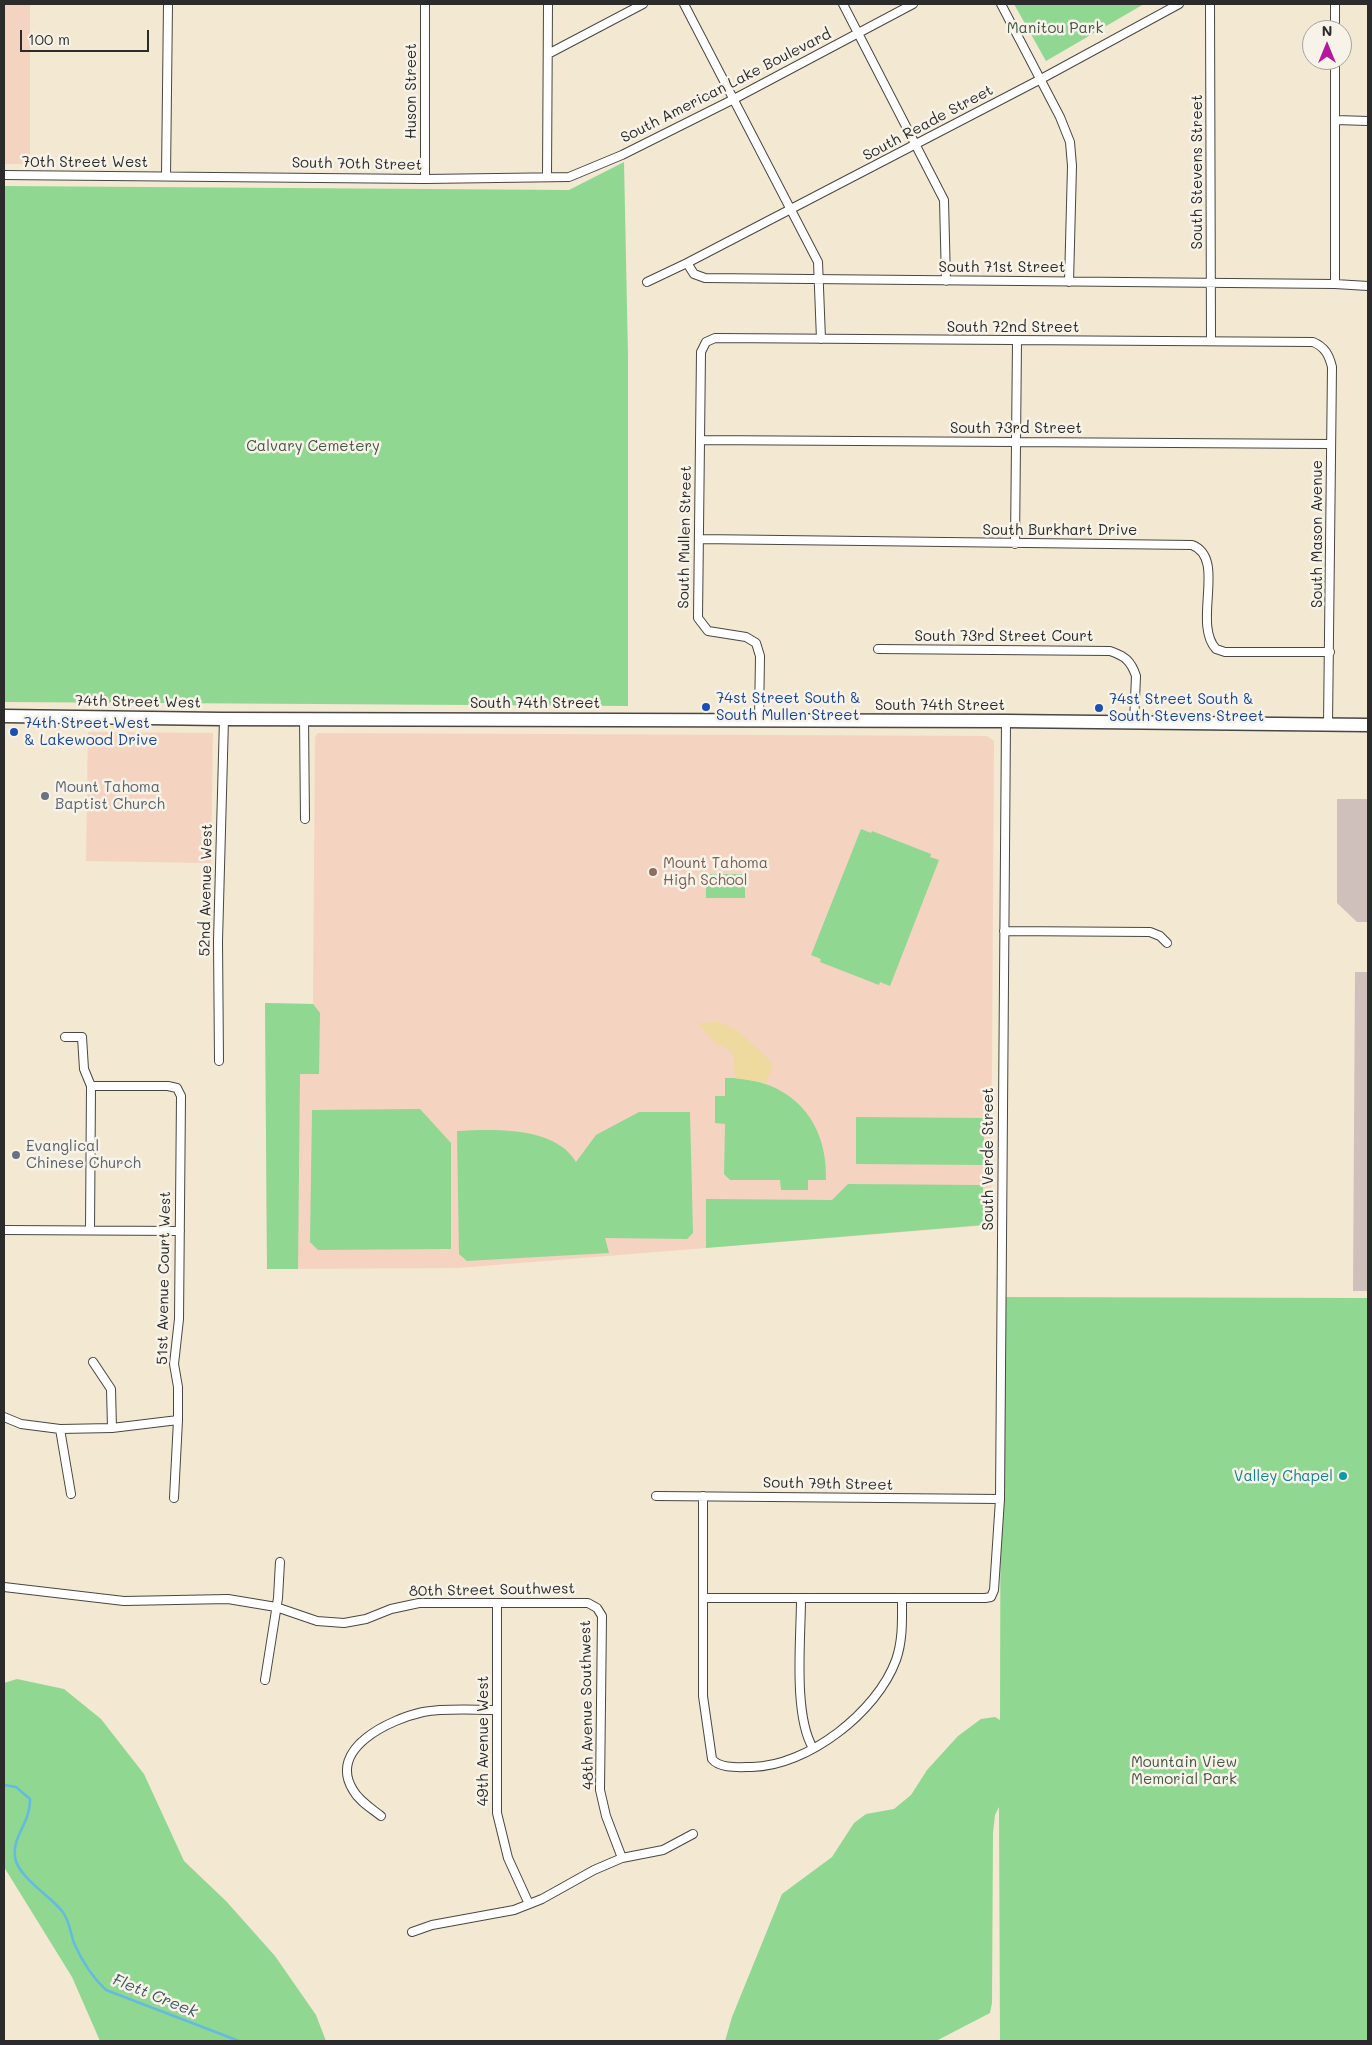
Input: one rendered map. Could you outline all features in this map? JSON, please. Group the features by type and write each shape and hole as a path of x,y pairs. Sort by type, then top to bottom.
{"main road":[{"name":"74th Street West","path":"4,716 272,719"},
{"name":"South 74th Street","path":"272,719 1006,721 1368,725"}],"street":[{"path":"166,176 168,4"},
{"name":"Huson Street","path":"424,179 425,4"},
{"path":"547,177 548,4"},
{"path":"548,54 643,4"},
{"path":"684,4 818,262 821,339"},
{"path":"843,4 944,200 946,281"},
{"name":"South American Lake Boulevard","path":"547,177 577,175 734,99 913,4"},
{"path":"1002,4 1067,132 1071,150 1070,282"},
{"name":"South Reade Street","path":"687,263 1041,79 1179,4"},
{"name":"South Stevens Street","path":"1210,4 1211,341"},
{"path":"1335,4 1335,20"},
{"path":"1335,70 1335,284"},
{"path":"1336,120 1368,121"},
{"name":"70th Street West","path":"4,175 166,176"},
{"name":"South 70th Street","path":"166,176 424,179 547,177"},
{"path":"647,282 687,263"},
{"name":"South 71st Street","path":"687,263 694,274 705,278 1335,284 1368,286"},
{"name":"South 72nd Street","path":"706,342 710,339 727,337 1017,341 1313,342 1322,346"},
{"path":"1015,544 1017,341"},
{"name":"South Mullen Street","path":"706,342 701,352 698,618 708,631 746,636 756,643 760,656 759,721"},
{"name":"South Mason Avenue","path":"1322,346 1328,354 1332,367 1328,725"},
{"name":"South 73rd Street","path":"700,440 1331,444"},
{"name":"South Burkhart Drive","path":"699,539 1192,545 1202,550 1208,562 1208,633 1216,649 1226,652 1330,652"},
{"name":"South 73rd Street Court","path":"878,649 1102,650 1120,654 1128,658 1136,676 1134,722"},
{"name":"52nd Avenue West","path":"218,1061 224,719"},
{"path":"304,719 305,818"},
{"name":"South Verde Street","path":"902,1599 991,1596 994,1590 993,1576 999,1536 1000,1499 1006,721"},
{"path":"1004,931 1150,932 1160,936 1167,943"},
{"path":"65,1037 82,1037 84,1069 91,1086 90,1230"},
{"name":"51st Avenue Court West","path":"91,1086 160,1085 179,1090 182,1096 179,1319 174,1364 178,1387 174,1498"},
{"path":"4,1230 180,1231"},
{"path":"93,1362 110,1389 112,1428"},
{"path":"4,1418 21,1424 60,1429 112,1428 178,1420"},
{"path":"60,1429 71,1494"},
{"name":"South 79th Street","path":"656,1496 1000,1499"},
{"path":"703,1496 703,1598 704,1712 713,1761 722,1766 766,1766 788,1760 840,1733 883,1684 896,1658 901,1642 902,1599 703,1598"},
{"path":"265,1680 276,1607 280,1562"},
{"name":"80th Street Southwest","path":"4,1587 124,1601 228,1599 276,1607 317,1620 344,1622 366,1619 391,1609 414,1604 584,1602 597,1608"},
{"path":"801,1598 802,1705 805,1730 813,1748"},
{"name":"49th Avenue West","path":"497,1603 497,1813 508,1858 529,1904"},
{"name":"48th Avenue Southwest","path":"597,1608 602,1622 600,1790 606,1816 622,1858"},
{"path":"381,1816 356,1795 347,1774 350,1758 363,1740 388,1724 423,1712 438,1710 496,1710"},
{"path":"412,1932 432,1925 492,1916 529,1904 622,1858 663,1850 693,1834"}],"shaded area":[{"path":"4,4 30,4 30,164 4,164"},
{"path":"88,732 213,733 211,863 86,861"},
{"name":"Mount Tahoma High School","path":"318,733 987,736 994,741 991,1225 458,1268 267,1269 265,1003 313,1004 315,737"},
{"path":"1337,799 1368,799 1368,922 1357,922 1337,903"},
{"path":"1355,972 1368,972 1368,1291 1353,1291"}],"green space":[{"name":"Manitou Park","path":"1014,4 1144,4 1046,61"},
{"name":"Calvary Cemetery","path":"624,162 628,356 628,706 4,702 4,186 569,190"},
{"path":"861,829 871,833 872,831 931,854 930,857 939,860 890,986 880,982 879,985 820,962 821,959 811,955"},
{"path":"706,874 745,874 745,898 706,898"},
{"path":"265,1003 313,1004 320,1013 319,1074 300,1074 298,1269 267,1269"},
{"path":"725,1078 748,1080 768,1085 785,1093 800,1105 812,1120 820,1138 825,1158 826,1180 808,1180 808,1190 781,1190 780,1180 730,1180 724,1174 725,1124 715,1123 715,1096 725,1096"},
{"path":"420,1109 451,1143 451,1249 318,1250 310,1242 312,1110"},
{"path":"639,1112 690,1112 693,1233 687,1239 605,1238 609,1253 467,1261 459,1254 457,1131 505,1130 539,1136 554,1142 566,1150 576,1162 596,1135"},
{"path":"856,1117 984,1118 984,1165 856,1164"},
{"path":"848,1184 983,1185 983,1225 706,1248 706,1199 832,1200"},
{"name":"Mountain View Memorial Park","path":"1001,1297 1368,1298 1368,2041 1000,2041 999,1807 995,1815 993,1833 992,2003 990,2013 936,2041 725,2041 732,2017 782,1894 832,1857 854,1823 866,1814 894,1809 911,1795 927,1770 958,1736 981,1719 995,1717 1000,1720"},
{"path":"17,1679 64,1689 101,1719 144,1774 184,1861 226,1901 275,1956 316,2015 326,2041 100,2041 72,1977 4,1867 4,1683"}],"sand":[{"path":"719,1022 738,1031 769,1060 773,1066 766,1083 735,1078 733,1055 727,1048 715,1043 698,1023"}],"waterway":[{"name":"Flett Creek","path":"4,1785 16,1787 30,1799 28,1815 16,1842 15,1857 17,1864 28,1878 65,1915 80,1956 101,1985 106,1990 239,2041"}],"place":[{"name":"74st Street South & South Mullen Street","path":"706,707"},
{"name":"74st Street South & South Stevens Street","path":"1099,708"},
{"name":"74th Street West & Lakewood Drive","path":"14,732"},
{"name":"Mount Tahoma Baptist Church","path":"45,796"},
{"name":"Mount Tahoma High School","path":"653,872"},
{"name":"Evanglical Chinese Church","path":"16,1155"},
{"name":"Valley Chapel","path":"1343,1476"}]}
